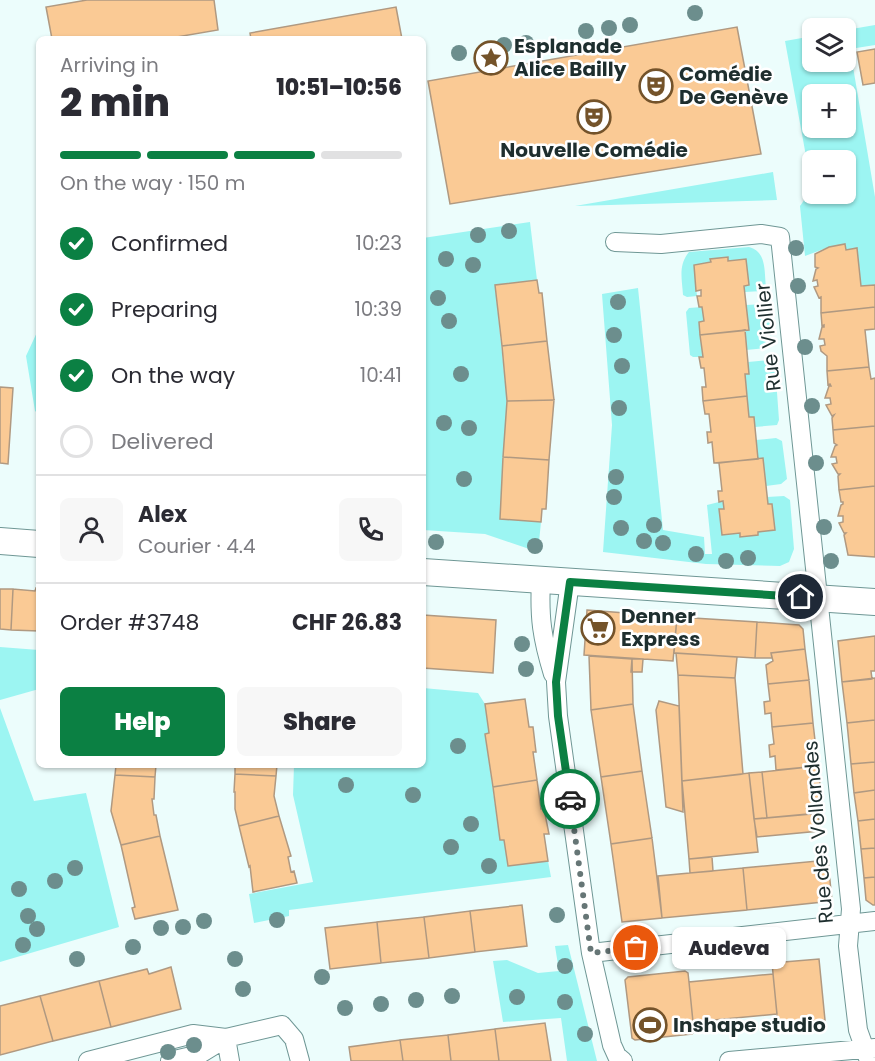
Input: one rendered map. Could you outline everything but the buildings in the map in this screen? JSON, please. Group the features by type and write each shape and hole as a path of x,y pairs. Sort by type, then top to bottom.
{"main road":[{"path":"0,541 36,544"},
{"path":"426,572 875,602"}],"street":[{"name":"Rue Viollier","path":"615,242 661,244 761,234 780,237 817,598"},
{"path":"541,580 540,616 545,649 556,682"},
{"path":"570,582 556,682 558,716 591,953 612,1045 617,1056 623,1061"},
{"name":"Rue des Vollandes","path":"817,598 850,898 848,946 858,1030 870,1052"},
{"path":"591,953 875,921"},
{"path":"170,1061 200,1054 226,1038 282,1025 294,1039 300,1061"},
{"path":"88,1061 193,1034 226,1038"},
{"path":"226,1038 230,1061"},
{"path":"729,1061 870,1052"}],"shaded area":[{"path":"875,25 875,45 856,48 856,28"},
{"path":"802,38 802,72 854,72 856,84 802,84 802,134 785,41"},
{"path":"856,85 875,197 875,285 861,286 856,248 846,250 845,244 805,256 800,206 802,203 856,204 856,150 805,150 803,138 856,138"},
{"path":"773,172 777,200 575,206"},
{"path":"530,222 537,280 495,285 507,401 500,518 541,522 538,552 485,534 426,530 426,238"},
{"path":"749,247 755,249 762,258 766,287 762,291 745,292 744,286 748,285 694,265 697,296 683,295 682,267 689,252"},
{"path":"638,288 663,530 704,537 705,554 712,554 707,505 723,501 724,509 720,509 722,535 740,533 741,537 774,530 772,504 768,504 767,497 784,496 790,500 794,549 789,562 780,566 706,564 603,552 612,425 602,294"},
{"path":"764,304 769,307 772,343 768,348 746,350 745,330 749,329 746,305"},
{"path":"702,307 704,321 699,322 703,357 693,357 690,355 686,312 689,308"},
{"path":"36,334 36,412 35,411 26,356"},
{"path":"769,360 775,365 779,420 777,425 755,427 749,417 745,374 749,374 748,362"},
{"path":"776,438 782,441 787,479 781,484 766,486 758,459 756,440"},
{"path":"0,647 36,650 36,690 0,700"},
{"path":"426,688 478,693 485,704 489,733 485,734 500,840 504,840 508,866 548,861 551,877 289,910 289,916 254,923 249,894 313,882 293,795 294,768 426,768"},
{"path":"0,708 34,801 86,793 119,927 0,962"},
{"path":"568,945 597,1061 567,1061 561,1018 503,1022 493,961 507,960 538,973 559,971 555,946"}],"way so far":[{"path":"570,799 591,953 636,948"}],"place":[{"name":"Esplanade Alice Bailly","path":"491,58"},
{"name":"Comédie De Genève","path":"656,86"},
{"name":"Nouvelle Comédie","path":"594,117"},
{"name":"Denner Express","path":"598,628"},
{"name":"Audeva","path":"636,948"},
{"name":"Inshape studio","path":"650,1025"}],"route":[{"path":"570,799 558,716 556,682 570,582 801,597"}]}
